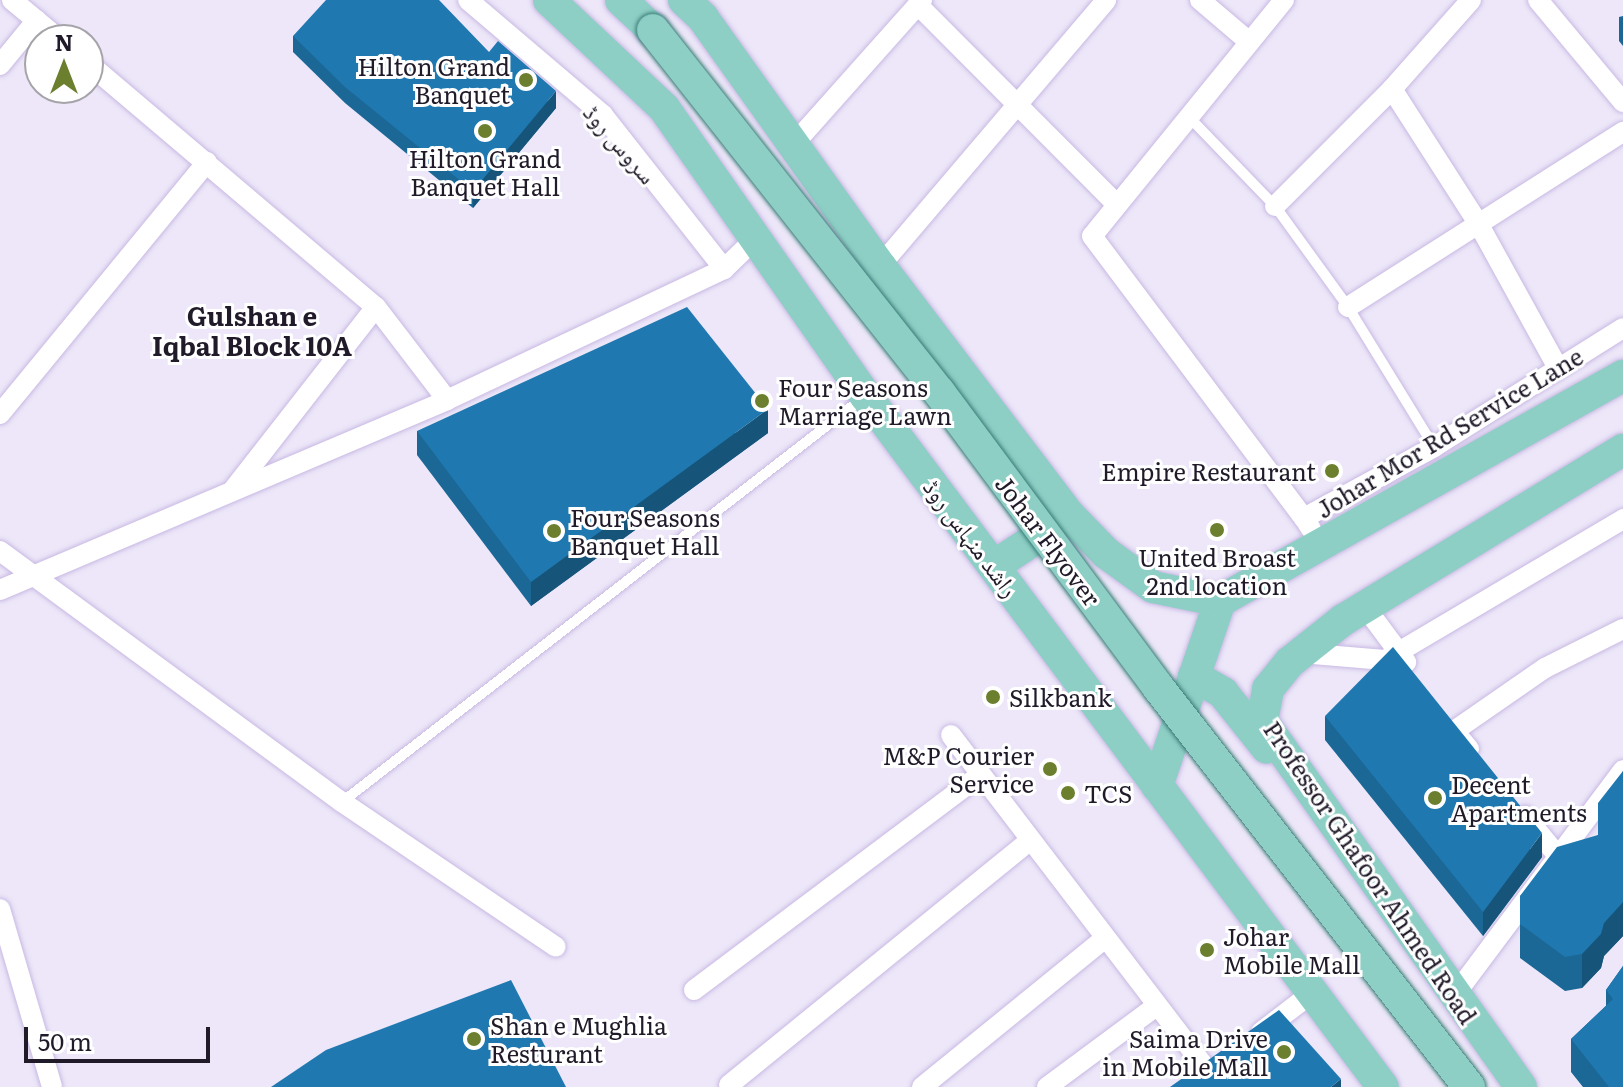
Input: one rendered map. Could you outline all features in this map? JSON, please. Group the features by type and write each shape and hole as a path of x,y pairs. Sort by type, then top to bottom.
{"main road":[{"name":"راشد منہاس روڈ","path":"549,0 664,108 753,241 866,396 1383,1087"},
{"name":"Johar Flyover","path":"621,0 653,30 939,392 1158,687 1469,1087"},
{"path":"702,6 793,145 880,266 1070,516 1106,553 1153,587 1220,601 1623,376"},
{"name":"Professor Ghafoor Ahmed Road","path":"1521,1087 1354,856 1262,721 1268,689 1301,653 1365,607 1623,450"},
{"path":"994,566 1070,516"},
{"path":"1157,786 1220,601"},
{"path":"1194,676 1223,693 1354,856"}],"street":[{"path":"12,0 42,24"},
{"name":"سروس روڈ","path":"468,0 603,115 724,269"},
{"path":"880,266 1106,0"},
{"path":"1200,0 1247,40"},
{"path":"1284,0 1247,40 1189,117 1094,229 1094,243 1304,518"},
{"path":"1275,206 1392,89 1471,0"},
{"path":"1538,0 1623,102"},
{"path":"793,145 920,3 1115,203"},
{"path":"0,65 37,20"},
{"path":"104,76 376,307 447,400"},
{"path":"1392,89 1478,223 1558,368"},
{"path":"1348,307 1623,132"},
{"path":"0,414 207,162"},
{"path":"0,590 447,400 724,269 753,241"},
{"path":"231,493 376,307"},
{"name":"Johar Mor Rd Service Lane","path":"1323,546 1304,518 1434,447 1623,328"},
{"path":"1539,381 1556,414"},
{"path":"1301,653 1385,660 1623,519"},
{"path":"0,551 342,802 556,947"},
{"path":"1365,607 1422,686"},
{"path":"1454,731 1545,668 1623,629"},
{"path":"1438,708 1483,765"},
{"path":"951,735 1155,1007 1208,1071"},
{"path":"1454,996 1623,770"},
{"path":"694,990 980,775"},
{"path":"1511,799 1558,856"},
{"path":"729,1085 1029,841"},
{"path":"2,922 52,1087"},
{"path":"922,1087 1104,939"},
{"path":"1186,1087 1312,993"},
{"path":"1047,1087 1155,1007"}],"lane":[{"path":"1189,117 1275,206 1348,307 1434,447"},
{"path":"342,802 866,396"}],"building":[{"path":"326,0 439,0 489,52 498,41 556,91 473,191 345,87 293,36"},
{"name":"Four Seasons Banquet Hall","path":"687,307 768,409 531,582 417,431"},
{"name":"Decent Apartments","path":"1393,647 1542,833 1483,912 1325,716"},
{"path":"1623,771 1623,902 1604,923 1601,934 1582,954 1565,957 1520,924 1520,896 1557,847 1598,835 1598,803"},
{"path":"1623,966 1623,1087 1609,1087 1571,1039 1613,999 1606,990"},
{"name":"Shan e Mughlia Resturant","path":"511,980 566,1087 271,1087 326,1050"},
{"path":"1279,1010 1341,1079 1331,1087 1170,1087"}],"place":[{"name":"Hilton Grand Banquet","path":"526,80"},
{"name":"Hilton Grand Banquet Hall","path":"485,131"},
{"name":"Four Seasons Marriage Lawn","path":"762,401"},
{"name":"Empire Restaurant","path":"1332,471"},
{"name":"United Broast 2nd location","path":"1217,530"},
{"name":"Four Seasons Banquet Hall","path":"554,531"},
{"name":"Silkbank","path":"993,697"},
{"name":"M&P Courier Service","path":"1050,769"},
{"name":"TCS","path":"1068,793"},
{"name":"Decent Apartments","path":"1435,798"},
{"name":"Johar Mobile Mall","path":"1207,950"},
{"name":"Shan e Mughlia Resturant","path":"474,1039"},
{"name":"Saima Drive in Mobile Mall","path":"1284,1052"}],"district":[{"name":"Gulshan e Iqbal Block 10A","path":"252,330"}]}
